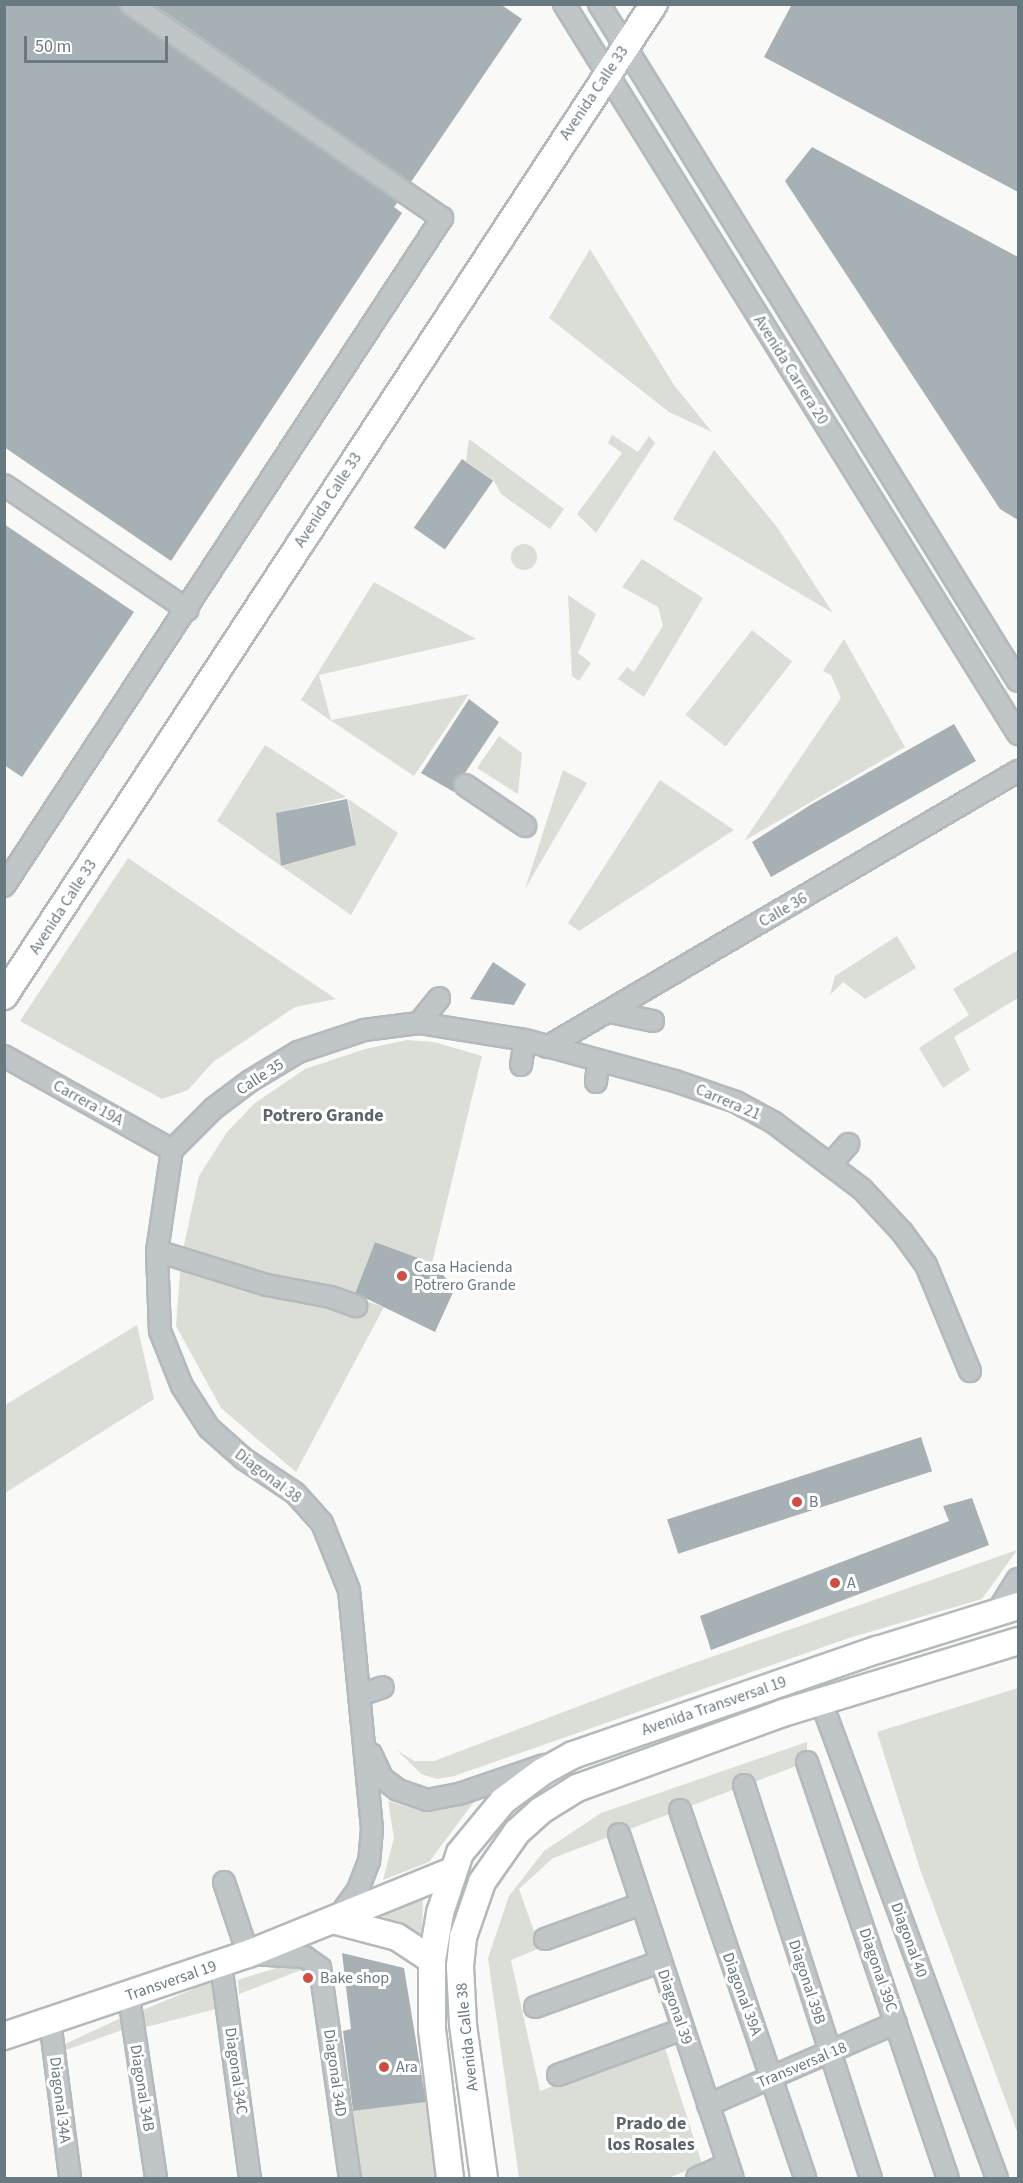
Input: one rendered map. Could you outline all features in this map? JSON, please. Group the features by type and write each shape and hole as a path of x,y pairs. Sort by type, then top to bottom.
{"main road":[{"name":"Avenida Calle 33","path":"4,996 606,73 654,4"},
{"name":"Avenida Transversal 19","path":"452,1871 477,1830 504,1801 542,1772 573,1755 1008,1609"},
{"name":"Avenida Transversal 19","path":"540,1811 577,1788 821,1701 1018,1641"},
{"name":"Avenida Calle 38","path":"484,2178 463,2024 463,1937 471,1909 493,1862 540,1811"},
{"name":"Avenida Calle 38","path":"450,2178 432,2030 432,1960 452,1871"},
{"name":"Transversal 19","path":"4,2036 129,1997 221,1964 336,1921 452,1871"},
{"path":"336,1921 397,1937 432,1960"}],"street":[{"path":"4,886 188,610 442,218 130,4"},
{"name":"Avenida Carrera 20","path":"564,4 1018,734"},
{"name":"Avenida Carrera 20","path":"599,4 1018,681"},
{"path":"4,485 188,610"},
{"name":"Calle 36","path":"547,1047 1018,771"},
{"path":"465,785 525,826"},
{"path":"419,1023 439,998"},
{"path":"610,1012 653,1021"},
{"name":"Carrera 21","path":"364,1030 419,1023 525,1040 736,1102 773,1122 870,1198 903,1232 926,1265 970,1371"},
{"name":"Calle 35","path":"172,1150 214,1108 250,1081 298,1052 364,1030"},
{"path":"521,1065 525,1040"},
{"name":"Carrera 19A","path":"4,1056 172,1150"},
{"path":"596,1082 598,1062"},
{"path":"830,1165 848,1144"},
{"name":"Diagonal 38","path":"172,1150 158,1251 160,1331 182,1386 209,1428 244,1459 295,1493 322,1523 334,1546 349,1590 372,1829 369,1861 358,1890 336,1921"},
{"path":"158,1251 267,1285 356,1306"},
{"path":"1008,1609 1018,1579"},
{"path":"360,1695 383,1687"},
{"name":"Diagonal 40","path":"821,1701 997,2178"},
{"name":"Diagonal 38","path":"365,1740 382,1778 398,1790 427,1800 459,1794 573,1755"},
{"name":"Diagonal 39C","path":"807,1762 948,2178"},
{"name":"Diagonal 39B","path":"744,1785 871,2178"},
{"name":"Diagonal 39A","path":"680,1810 805,2178"},
{"name":"Diagonal 39","path":"619,1834 659,1962 731,2171"},
{"path":"224,1882 248,1954"},
{"path":"545,1939 641,1904"},
{"name":"Diagonal 34D","path":"248,1954 305,1957 320,1968 350,2178"},
{"path":"535,2007 659,1962"},
{"name":"Diagonal 34C","path":"221,1964 250,2178"},
{"name":"Diagonal 34B","path":"129,1997 156,2178"},
{"name":"Diagonal 34A","path":"50,2021 70,2178"},
{"name":"Transversal 18","path":"708,2105 830,2054 896,2023"},
{"path":"558,2074 683,2029"},
{"path":"697,2178 731,2171"}],"shaded area":[{"path":"590,249 674,385 712,432 669,412 549,318"},
{"path":"612,435 638,452 649,436 655,443 596,533 577,514 622,453 608,443"},
{"path":"469,439 564,509 550,529 501,494 494,481 466,461"},
{"path":"714,450 777,527 833,613 673,519"},
{"path":"524,544 533,548 537,557 533,566 524,570 515,566 511,557 515,548"},
{"path":"642,559 703,598 644,697 618,679 627,667 634,672 663,626 658,607 622,587"},
{"path":"374,582 476,639 319,675 331,720 469,694 414,776 301,700"},
{"path":"568,595 596,614 578,653 591,663 579,681 572,676"},
{"path":"752,630 792,661 726,747 686,715"},
{"path":"844,639 905,747 744,841 841,698 831,675 823,671"},
{"path":"499,736 522,753 518,794 477,768"},
{"path":"265,745 346,797 277,813 282,866 356,845 348,799 398,833 351,915 217,821"},
{"path":"563,770 587,783 525,889"},
{"path":"660,780 734,830 579,931 568,923"},
{"path":"128,858 336,999 295,1007 213,1062 188,1090 162,1099 20,1021"},
{"path":"897,936 916,968 865,999 843,982 830,995 835,976"},
{"path":"1018,950 1018,998 954,1037 970,1070 943,1088 919,1048 969,1015 953,989"},
{"path":"407,1040 434,1042 482,1056 432,1263 375,1242 353,1297 384,1307 296,1472 221,1408 176,1326 181,1259 199,1176 227,1132 255,1103 305,1069 365,1049"},
{"path":"137,1325 154,1399 5,1493 5,1405"},
{"path":"1017,1550 982,1599 849,1638 454,1776 437,1779 421,1774 397,1750 414,1761 434,1761 677,1669"},
{"path":"1018,1688 1018,2134 920,1869 877,1732"},
{"path":"807,1742 807,1762 553,1858 519,1889 540,1948 511,1960 540,2091 664,2045 702,2164 669,2178 519,2178 488,1958 509,1896 544,1851 601,1813"},
{"path":"480,1794 429,1862 383,1880 394,1838 388,1801 424,1812"},
{"path":"423,1899 422,1935 377,1914"},
{"path":"295,1962 304,1969 239,1994 238,1980"},
{"path":"215,1980 216,2009 146,2027 143,2010"},
{"path":"123,2017 125,2029 63,2051 63,2045"},
{"path":"426,2102 438,2178 362,2178 352,2111"}],"building":[{"path":"4,4 119,4 124,14 398,202 394,207 402,213 171,561 4,447"},
{"path":"153,4 500,4 522,19 411,182"},
{"path":"792,4 1018,4 1018,192 764,57"},
{"path":"812,147 1018,257 1018,520 1000,509 785,181"},
{"path":"462,459 493,481 445,550 414,528"},
{"path":"4,524 134,612 22,777 4,765"},
{"path":"469,699 499,722 465,773 455,779 454,792 421,773"},
{"path":"954,724 976,761 771,877 752,842 812,804"},
{"path":"347,799 356,845 281,866 276,813"},
{"path":"493,962 526,984 514,1005 470,999"},
{"name":"Casa Hacienda Potrero Grande","path":"375,1242 432,1263 455,1288 435,1332 355,1293"},
{"name":"B","path":"921,1437 932,1471 678,1554 667,1520"},
{"name":"A","path":"972,1498 989,1545 711,1650 700,1616 949,1521 943,1506"},
{"name":"Ara","path":"342,1953 404,1968 426,2102 353,2111 343,2031 351,2029"}],"place":[{"name":"Casa Hacienda Potrero Grande","path":"402,1276"},
{"name":"B","path":"797,1502"},
{"name":"A","path":"835,1583"},
{"name":"Bake shop","path":"308,1978"},
{"name":"Ara","path":"384,2067"}],"district":[{"name":"Potrero Grande","path":"323,1116"},
{"name":"Prado de los Rosales","path":"651,2135"}]}
